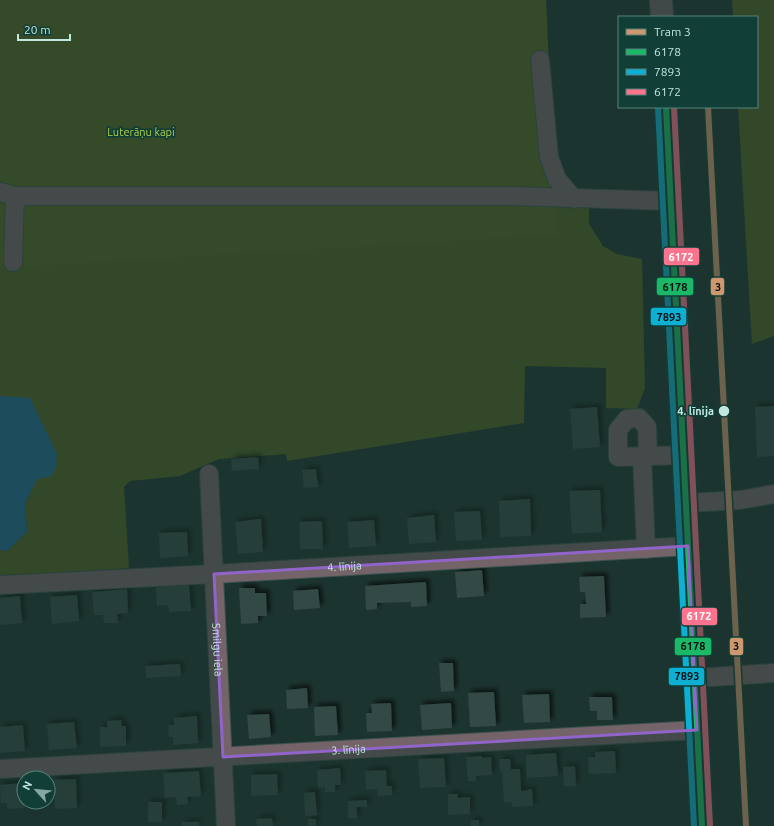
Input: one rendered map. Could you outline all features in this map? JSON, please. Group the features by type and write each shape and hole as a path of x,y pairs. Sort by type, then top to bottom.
{"main road":[{"path":"661,0 662,16"},
{"path":"666,108 702,826"}],"street":[{"path":"540,60 549,157 557,179 574,199"},
{"path":"13,262 7,194 511,196 670,201"},
{"path":"646,548 645,456 684,455"},
{"name":"Smilgu iela","path":"210,474 226,826"},
{"path":"686,502 740,500 774,494"},
{"name":"4. līnija","path":"0,584 214,574 688,546"},
{"path":"695,678 774,673"},
{"name":"3. līnija","path":"0,769 698,730"}],"highlighted area":[{"path":"688,546 697,730 223,757 214,574"}],"green space":[{"path":"0,0 556,203 589,205 589,224 603,246 617,254 642,259 645,388 637,409 606,408 606,368 525,366 524,423 287,461 286,454 219,459 180,476 130,481 124,487 129,568 0,577 0,550 7,551 27,532 25,504 29,496 0,437 0,268 2,268 0,210"},
{"name":"Luterāņu kapi","path":"0,0 546,0 557,235 0,268"},
{"path":"732,0 774,0 774,336 752,344 738,108 758,108 758,16 733,16"}],"water":[{"path":"0,396 30,398 57,454 56,468 50,477 37,479 25,504 27,532 7,551 0,550"}],"building":[{"path":"774,406 774,456 757,457 755,407"},
{"path":"597,407 600,447 573,449 570,409"},
{"path":"258,457 259,469 232,471 231,459"},
{"path":"316,469 318,487 304,488 302,470"},
{"path":"600,490 602,532 572,534 569,491"},
{"path":"530,499 531,536 500,537 499,501"},
{"path":"480,511 482,540 456,541 454,512"},
{"path":"434,515 436,542 409,544 407,518"},
{"path":"261,519 263,552 238,554 235,522"},
{"path":"374,520 376,546 349,548 347,522"},
{"path":"322,521 323,549 300,549 299,522"},
{"path":"187,532 188,556 160,558 159,533"},
{"path":"482,570 484,596 457,598 455,572"},
{"path":"604,576 606,617 580,618 580,604 586,604 585,592 580,592 579,577"},
{"path":"426,582 427,606 411,607 411,602 377,603 377,609 366,610 365,586"},
{"path":"189,584 191,611 169,612 168,605 157,606 156,586"},
{"path":"239,588 255,588 255,593 266,593 267,616 258,616 258,623 241,624"},
{"path":"127,589 128,613 117,614 118,623 104,623 103,615 94,615 92,592"},
{"path":"318,589 320,608 294,610 293,591"},
{"path":"77,595 79,621 52,624 50,597"},
{"path":"20,596 22,623 0,625 0,598"},
{"path":"439,663 453,663 454,691 441,692"},
{"path":"180,664 181,676 146,678 145,666"},
{"path":"307,688 308,708 287,709 286,690"},
{"path":"494,692 496,726 470,727 468,693"},
{"path":"549,694 550,722 524,723 522,695"},
{"path":"589,697 612,697 613,720 597,720 597,711 590,711"},
{"path":"391,703 392,731 367,732 366,713 372,713 371,704"},
{"path":"451,703 452,728 422,730 420,705"},
{"path":"336,706 338,735 315,736 314,707"},
{"path":"269,714 271,737 249,739 247,715"},
{"path":"197,716 198,743 173,745 173,737 169,737 168,725 174,725 174,718"},
{"path":"121,720 122,726 126,726 126,746 100,747 100,727 107,727 107,721"},
{"path":"74,722 77,748 49,750 47,724"},
{"path":"23,725 25,751 0,753 0,727"},
{"path":"615,751 616,773 589,774 588,757 595,757 595,752"},
{"path":"556,753 558,776 527,778 526,755"},
{"path":"482,756 482,758 491,757 492,775 476,776 476,781 468,781 466,757"},
{"path":"444,758 446,787 420,788 418,759"},
{"path":"499,759 510,759 511,769 520,769 521,791 532,789 533,806 512,807 512,802 504,802 502,771 500,771"},
{"path":"575,766 576,786 564,786 563,767"},
{"path":"340,768 341,785 335,785 335,792 325,792 325,787 318,788 317,770"},
{"path":"386,770 387,786 392,786 392,795 378,796 377,789 366,790 365,771"},
{"path":"199,771 201,796 187,797 188,804 177,805 176,797 165,798 163,773"},
{"path":"277,774 278,795 251,796 251,775"},
{"path":"76,779 77,808 56,809 56,780"},
{"path":"16,784 16,808 7,809 7,803 1,803 0,785"},
{"path":"315,792 317,815 305,816 304,793"},
{"path":"448,794 458,794 458,798 470,797 470,814 448,815"},
{"path":"367,800 367,807 357,807 357,818 348,818 348,801"},
{"path":"148,802 162,802 162,822 148,822"},
{"path":"272,818 273,826 257,826 256,819"},
{"path":"308,819 316,819 316,826 308,826"},
{"path":"471,820 479,820 479,826 470,826"},
{"path":"182,822 199,822 199,826 182,826"}],"tram line":[{"name":"3","path":"708,108 746,826"}],"transit line":[{"name":"7893","path":"658,108 694,826"},
{"name":"6178","path":"666,108 702,826"},
{"name":"6172","path":"674,108 710,826"}],"place":[{"name":"4. līnija","path":"724,411"}]}
